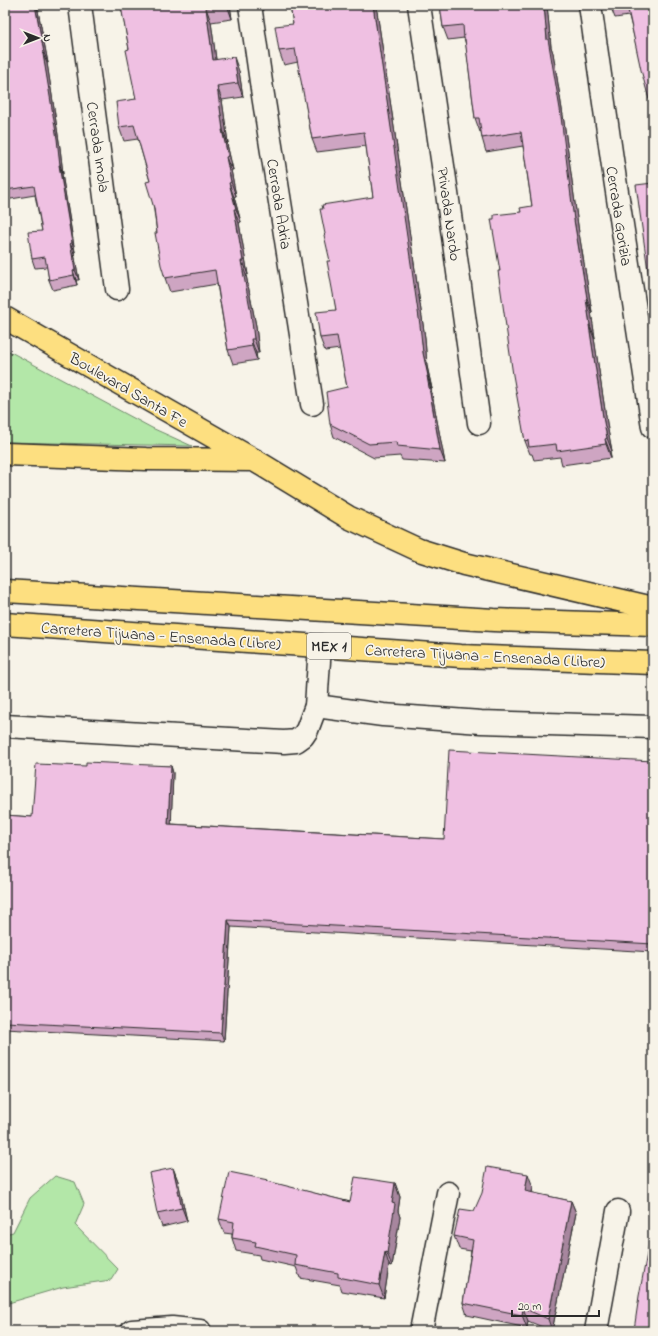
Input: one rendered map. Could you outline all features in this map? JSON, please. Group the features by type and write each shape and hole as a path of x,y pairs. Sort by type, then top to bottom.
{"main road":[{"name":"Boulevard Santa Fe","path":"5,318 254,460 348,517 419,550 464,564 653,608"},
{"path":"5,454 153,459 254,460"},
{"name":"Carretera Tijuana - Ensenada (Libre)","path":"5,591 494,620 653,625"},
{"name":"Carretera Tijuana - Ensenada (Libre)","path":"5,624 461,656 653,663"}],"street":[{"name":"Cerrada Imola","path":"80,5 117,289"},
{"name":"Cerrada Adria","path":"250,5 312,404"},
{"name":"Privada Nardo","path":"419,5 479,423"},
{"name":"Cerrada Gorizia","path":"590,5 653,427"},
{"path":"5,726 284,742 296,741 303,736 307,730 316,706 320,646"},
{"path":"316,706 383,715 481,722 653,727"},
{"path":"421,1331 448,1193"},
{"path":"596,1331 618,1211"},
{"path":"132,1331 172,1328 200,1331"}],"green space":[{"path":"5,349 152,428 192,446 5,442"},
{"path":"55,1176 75,1182 84,1204 75,1225 118,1269 111,1280 63,1287 5,1304 5,1234 13,1232 30,1198"}],"building":[{"path":"5,5 35,5 57,139 59,165 72,243 70,243 75,270 73,271 74,275 49,280 45,257 32,259 28,232 42,231 34,186 5,190"},
{"path":"121,5 227,5 206,8 213,60 234,57 238,83 217,86 222,130 228,156 226,157 231,182 229,183 236,209 234,209 243,261 241,261 251,313 254,339 251,339 252,346 228,350 215,270 165,278 155,233 157,233 154,208 146,182 150,181 134,125 119,127 116,102 136,99 126,50 129,49"},
{"path":"290,5 373,5 423,353 440,450 397,446 396,442 369,444 330,424 326,392 347,387 337,336 320,338 316,312 336,310 327,261 330,261 320,209 323,209 322,205 373,197 364,132 312,139 295,49 279,51 275,26 293,24"},
{"path":"440,5 544,5 547,40 548,39 560,109 574,220 587,298 589,325 607,438 605,439 606,444 557,451 556,444 529,447 528,440 525,441 513,375 498,271 500,271 491,219 494,219 494,215 521,212 520,208 532,206 521,132 482,138 479,118 475,118 463,25 443,27"},
{"path":"627,5 653,5 653,99 649,99"},
{"path":"653,183 653,292 651,292 636,185"},
{"path":"449,750 653,761 653,944 228,920 221,1033 5,1022 5,815 32,817 36,764 86,766 86,762 171,766 168,824 444,839"},
{"path":"487,1167 528,1174 525,1191 571,1201 548,1319 523,1308 522,1315 463,1303 473,1240 454,1236 460,1209 474,1211 482,1193"},
{"path":"173,1168 182,1208 157,1213 149,1173"},
{"path":"229,1172 268,1180 267,1181 350,1202 355,1177 395,1183 392,1203 395,1204 387,1253 385,1252 379,1285 338,1277 338,1273 295,1265 296,1255 255,1246 256,1242 232,1238 234,1222 219,1219"},
{"path":"653,1222 653,1331 638,1331 634,1330"}]}
